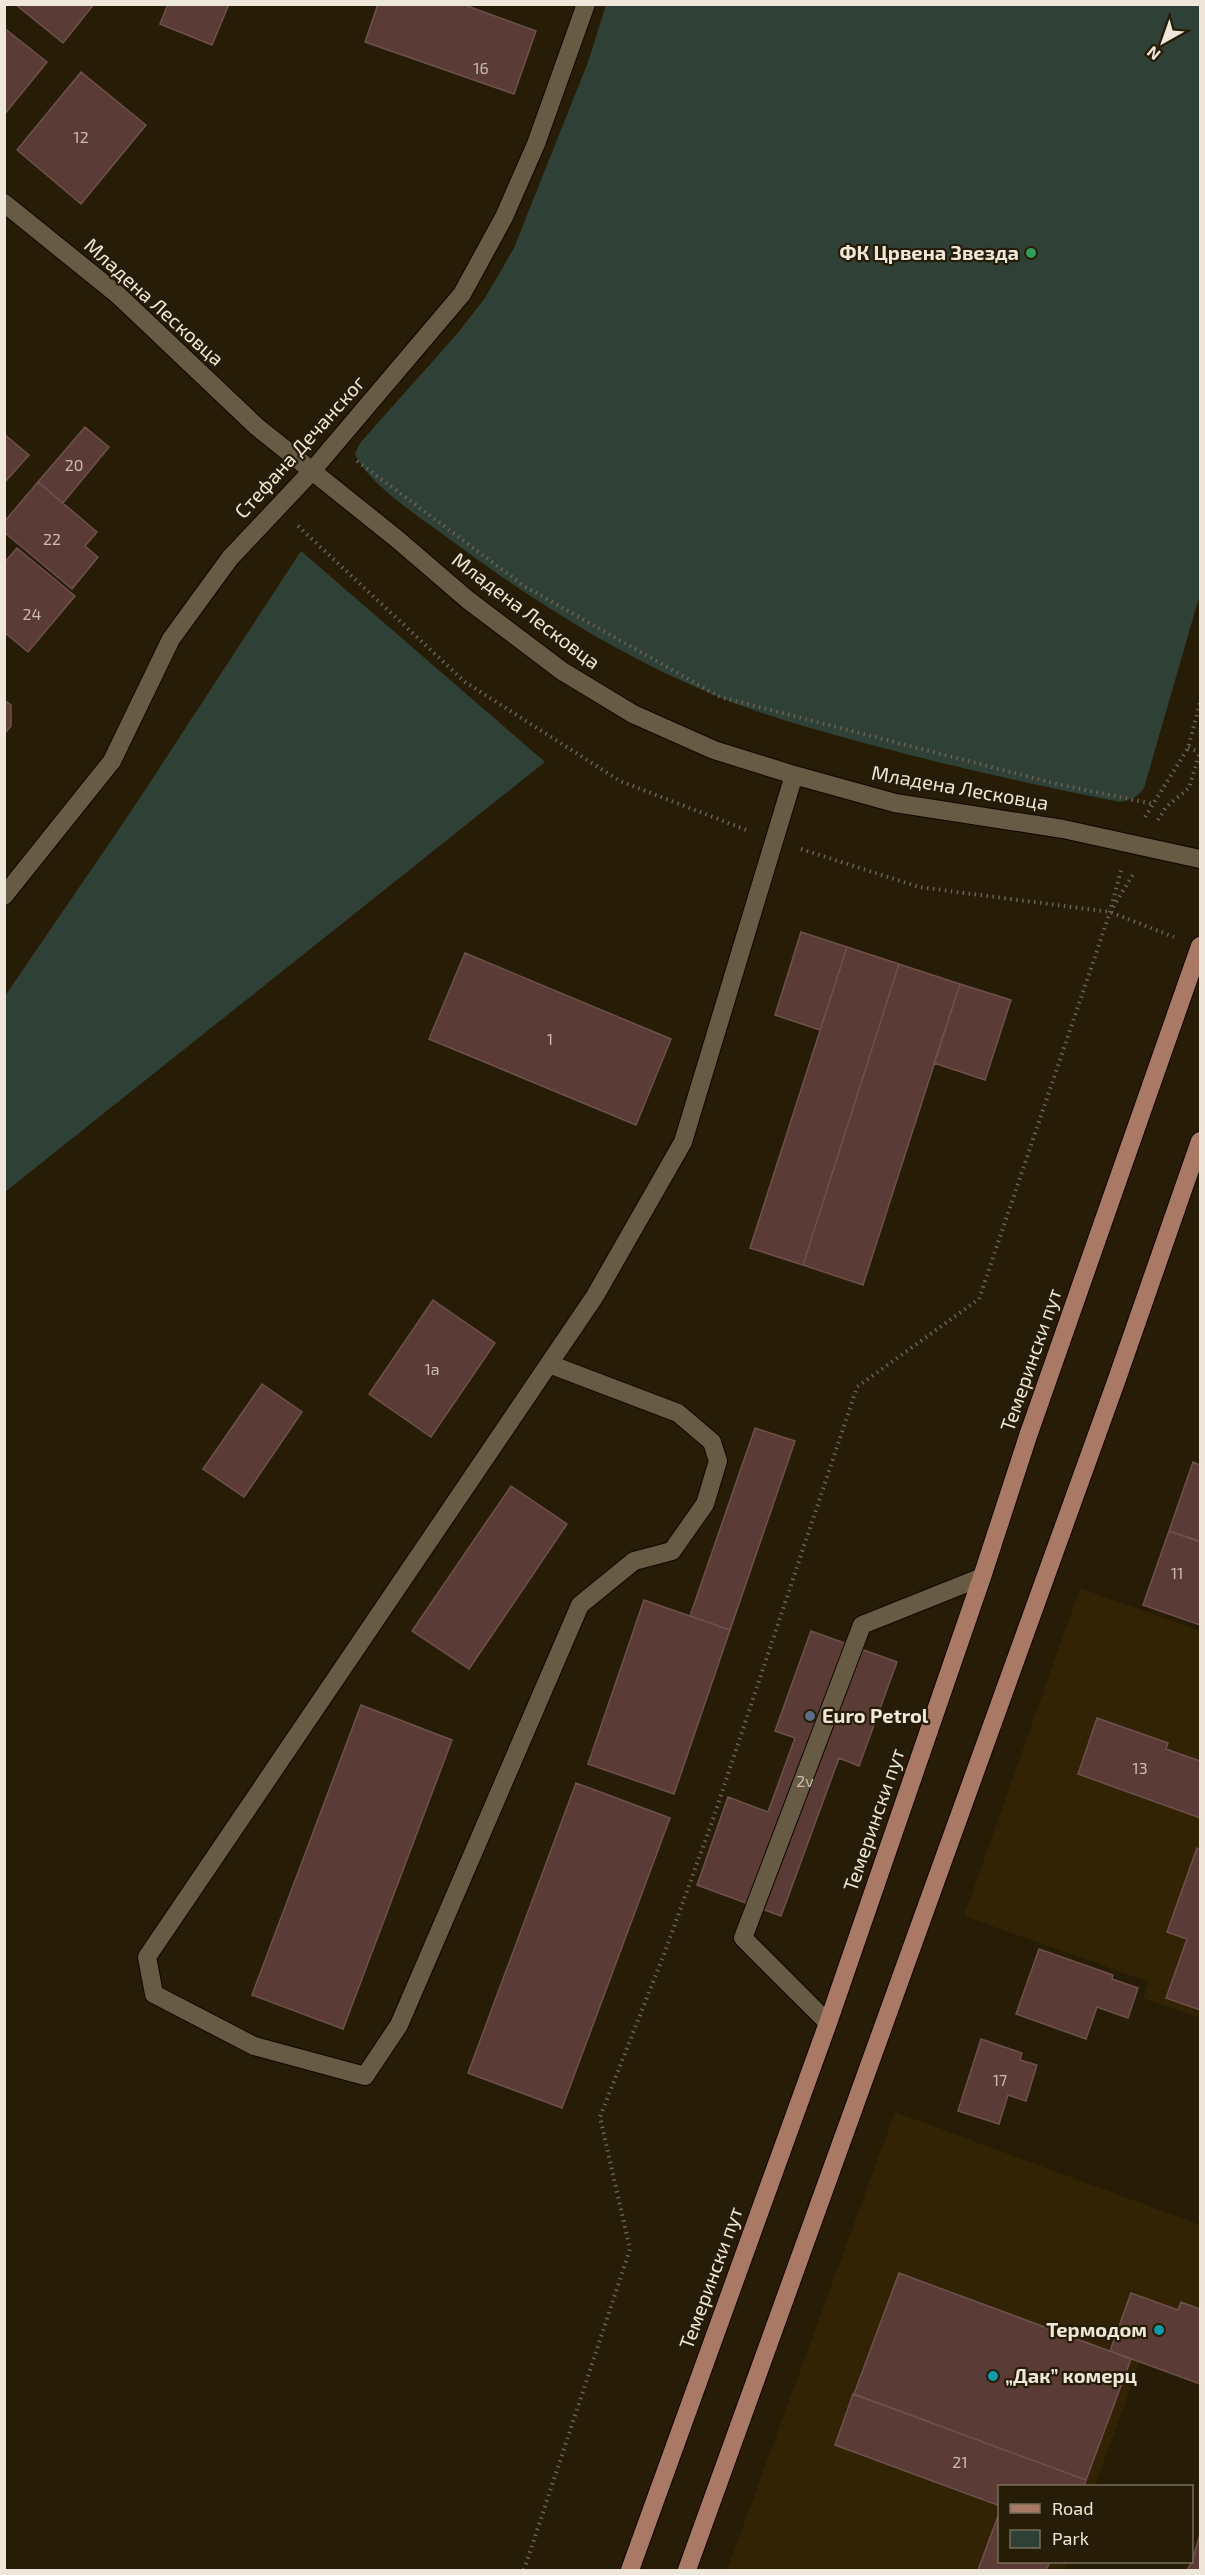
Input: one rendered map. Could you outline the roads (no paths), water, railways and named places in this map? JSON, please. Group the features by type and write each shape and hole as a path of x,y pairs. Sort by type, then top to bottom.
{"main road":[{"name":"Темерински пут","path":"630,2571 828,2024 982,1577 1028,1436 1200,947"},
{"path":"687,2571 1113,1390 1200,1141"}],"street":[{"name":"Стефана Дечанског","path":"4,896 112,761 171,639 230,558 312,471 462,294 504,217 536,144 586,4"},
{"name":"Младена Лесковца","path":"4,203 118,295 256,426 468,600 562,671 633,714 714,750 794,775 895,802 1063,829 1200,859"},
{"path":"549,1364 678,1413 712,1442 718,1461 705,1504 672,1551 634,1561 580,1605 399,2025 365,2076 254,2046 154,1994 147,1957 595,1296 683,1142 794,775"},
{"path":"828,2024 743,1938 862,1625 982,1577"}],"place":[{"name":"ФК Црвена Звезда","path":"1031,253"},
{"name":"Euro Petrol","path":"810,1716"},
{"name":"Термодом","path":"1159,2330"},
{"name":"„Дак” комерц","path":"993,2376"}]}
